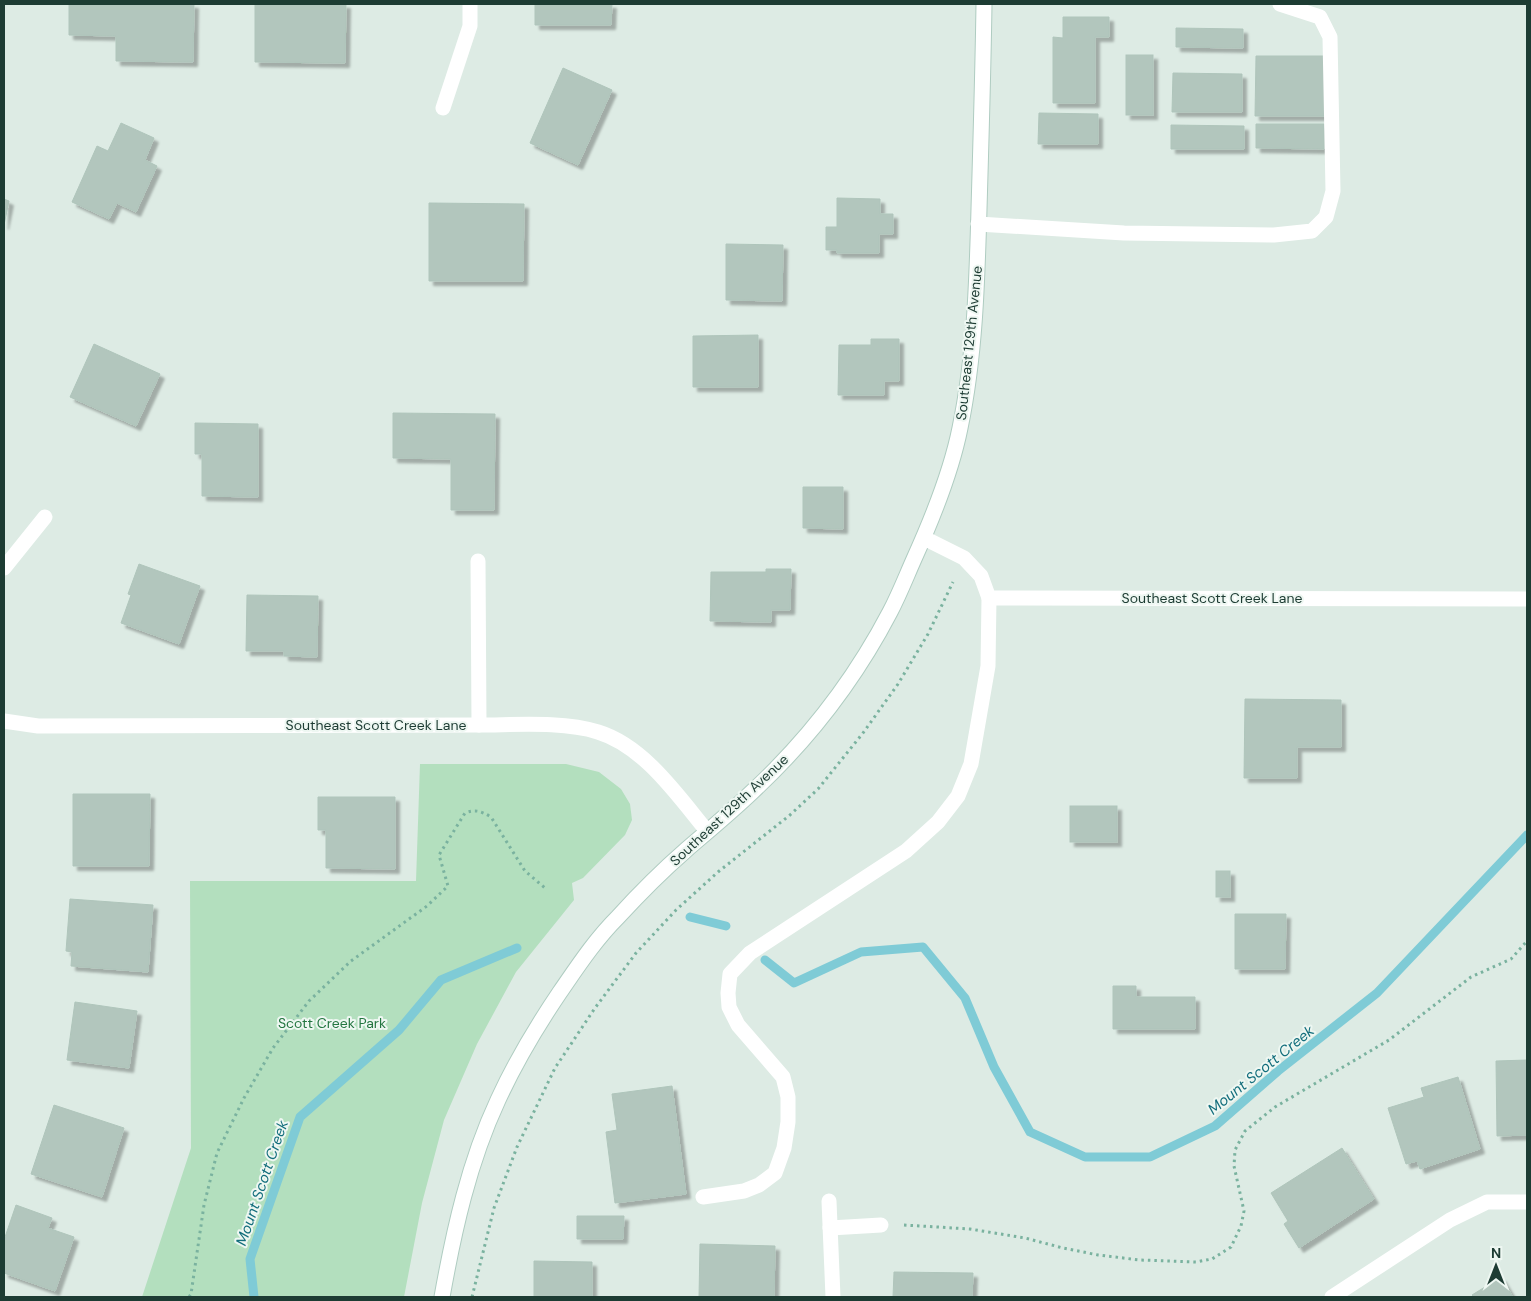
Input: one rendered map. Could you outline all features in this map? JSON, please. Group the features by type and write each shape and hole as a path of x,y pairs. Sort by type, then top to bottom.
{"street":[{"path":"443,108 470,26 470,4"},
{"name":"Southeast 129th Avenue","path":"442,1297 453,1241 472,1166 498,1099 544,1015 581,960 615,920 660,874 751,794 804,739 855,670 889,615 924,538 950,467 960,429 972,343 978,224 984,4"},
{"path":"978,224 1124,234 1274,235 1312,231 1326,217 1333,191 1330,37 1320,17 1280,4"},
{"path":"4,568 45,517"},
{"path":"703,1197 744,1191 759,1185 774,1173 784,1148 788,1122 788,1097 783,1077 738,1025 729,1007 730,974 750,953 906,851 938,822 958,796 971,764 988,666 989,598 981,576 964,558 924,538"},
{"path":"478,561 479,725"},
{"name":"Southeast Scott Creek Lane","path":"989,598 1527,599"},
{"name":"Southeast Scott Creek Lane","path":"4,721 38,726 544,725 578,728 598,732 618,740 635,752 653,768 707,832"},
{"path":"829,1201 833,1297"},
{"path":"1332,1297 1450,1220 1487,1202 1527,1202"},
{"path":"830,1228 880,1225"}],"path":[{"path":"472,1297 494,1208 517,1147 555,1068 636,953 676,910 718,872 790,815 818,789 863,733 898,684 928,634 964,558"},
{"path":"189,1297 192,1294 204,1205 217,1153 244,1098 272,1048 309,1001 351,961 427,906 448,886 439,855 465,813 473,810 483,812 491,817 525,871 545,888"},
{"path":"880,1225 918,1225 970,1229 1025,1238 1098,1255 1140,1260 1196,1262 1212,1259 1231,1247 1241,1226 1244,1211 1234,1166 1235,1150 1245,1131 1275,1106 1389,1040 1471,977 1510,959 1527,941"}],"green space":[{"name":"Scott Creek Park","path":"420,764 566,764 599,772 621,789 630,804 632,820 625,835 583,878 572,883 574,900 516,972 477,1044 444,1120 422,1203 404,1297 142,1297 191,1148 190,881 416,881"}],"building":[{"path":"69,4 194,4 193,62 116,61 116,36 69,35"},
{"path":"255,4 346,4 345,63 255,62"},
{"path":"535,4 612,4 611,25 535,25"},
{"path":"1063,17 1109,17 1109,37 1095,37 1095,103 1053,103 1053,37 1063,38"},
{"path":"1176,28 1243,29 1243,48 1176,47"},
{"path":"1126,55 1153,55 1153,115 1126,115"},
{"path":"1256,56 1326,56 1326,116 1255,116"},
{"path":"563,68 612,90 578,165 530,143"},
{"path":"1173,73 1242,74 1242,112 1172,112"},
{"path":"1039,113 1098,114 1098,144 1038,144"},
{"path":"121,123 154,138 145,160 157,166 136,212 117,203 109,219 72,202 97,146 108,151"},
{"path":"1256,124 1324,124 1324,149 1256,148"},
{"path":"1171,125 1244,126 1244,149 1171,149"},
{"path":"837,198 880,199 880,214 893,214 893,234 879,234 879,253 837,253 837,250 826,250 826,227 837,227"},
{"path":"4,199 9,201 4,225"},
{"path":"429,203 524,204 523,281 429,281"},
{"path":"726,244 783,245 782,301 726,300"},
{"path":"758,335 758,387 693,387 693,336"},
{"path":"871,339 899,339 899,381 884,381 884,395 838,395 839,345 871,345"},
{"path":"94,344 160,374 136,426 70,397"},
{"path":"393,413 495,414 494,510 451,510 451,459 393,458"},
{"path":"195,423 258,424 258,497 202,496 202,454 195,454"},
{"path":"803,487 843,487 843,529 803,528"},
{"path":"139,564 200,586 179,644 121,623 131,595 128,594"},
{"path":"766,569 791,569 790,610 771,610 771,622 710,621 711,572 766,572"},
{"path":"247,595 318,596 317,657 284,656 284,651 246,651"},
{"path":"1245,699 1341,700 1341,747 1297,747 1297,778 1244,778"},
{"path":"73,794 150,794 149,866 73,866"},
{"path":"318,797 395,797 395,869 326,868 326,830 318,830"},
{"path":"1070,806 1117,806 1117,842 1070,842"},
{"path":"1216,871 1230,871 1230,897 1216,897"},
{"path":"70,899 153,905 148,972 71,966 72,952 66,951"},
{"path":"1235,914 1286,914 1285,969 1235,969"},
{"path":"1113,986 1136,986 1136,997 1195,997 1195,1029 1113,1029"},
{"path":"75,1002 137,1011 129,1068 67,1060"},
{"path":"1527,1060 1527,1135 1497,1136 1496,1061"},
{"path":"1458,1077 1480,1149 1420,1169 1417,1161 1406,1164 1388,1108 1424,1097 1421,1088"},
{"path":"672,1086 686,1194 615,1203 606,1132 617,1130 612,1094"},
{"path":"54,1105 124,1128 102,1197 31,1174"},
{"path":"1342,1148 1374,1199 1299,1248 1284,1224 1288,1221 1271,1193"},
{"path":"16,1205 52,1218 48,1228 74,1237 55,1291 4,1273 4,1240"},
{"path":"577,1216 624,1216 623,1239 577,1239"},
{"path":"700,1244 775,1246 774,1297 699,1297"},
{"path":"534,1261 592,1262 592,1297 534,1297"},
{"path":"894,1272 973,1273 972,1297 893,1297"},
{"path":"1501,1277 1513,1297 1474,1297 1472,1295"}],"waterway":[{"name":"Mount Scott Creek","path":"765,960 794,983 861,952 923,947 965,998 994,1067 1030,1132 1085,1157 1150,1157 1215,1126 1278,1071 1377,993 1527,835"},
{"name":"Mount Scott Creek","path":"690,917 726,926"},
{"name":"Mount Scott Creek","path":"254,1297 250,1259 300,1117 399,1030 441,980 517,948"}]}
